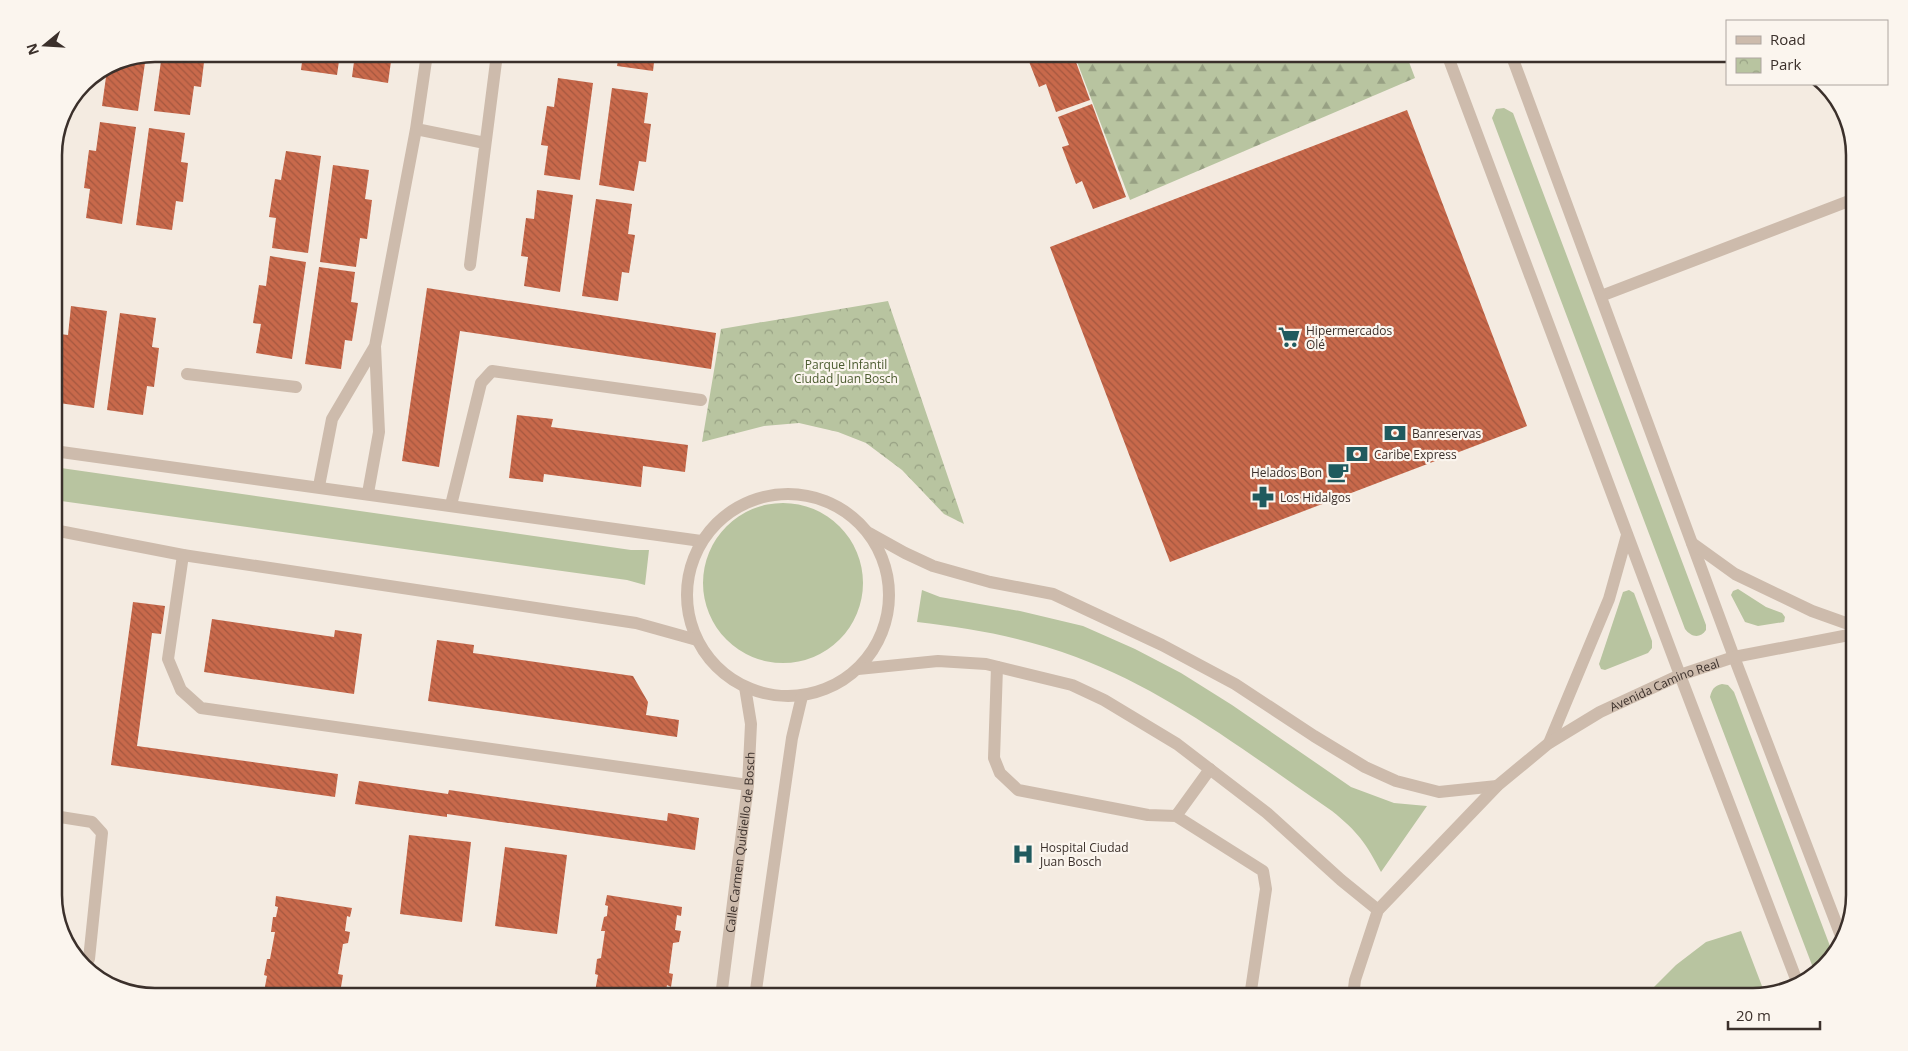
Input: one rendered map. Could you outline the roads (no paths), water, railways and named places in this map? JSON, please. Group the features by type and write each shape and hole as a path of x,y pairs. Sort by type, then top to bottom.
{"street":[{"path":"368,493 379,432 375,346 416,129 426,62"},
{"path":"470,265 496,62"},
{"path":"1450,62 1796,978"},
{"path":"1514,62 1734,657 1839,930"},
{"path":"416,129 485,143"},
{"path":"1601,296 1845,203"},
{"path":"319,486 332,419 375,346"},
{"path":"451,505 481,383 492,371 701,400"},
{"path":"187,374 296,387"},
{"path":"63,451 701,541"},
{"path":"869,533 885,566 889,603 880,639 858,669 835,685 822,691 802,696 773,696 745,687 725,676 709,659 697,640 686,607 688,573 701,541 727,512 763,495 802,494 840,506 869,533 933,566 990,582 1053,594 1162,644 1236,684 1314,736 1365,767 1396,781 1439,792 1497,786"},
{"path":"63,532 183,555 636,623 697,640"},
{"path":"1549,744 1609,598 1627,535"},
{"path":"1692,543 1735,574 1812,611 1846,623"},
{"path":"183,555 168,659 181,690 201,708 748,785"},
{"name":"Avenida Camino Real","path":"1378,910 1497,786 1549,744 1600,712 1680,675 1734,657 1846,636"},
{"path":"858,669 938,661 997,667 1072,684 1104,700 1177,744 1267,813 1341,880 1378,910 1354,988"},
{"path":"997,667 994,758 1000,773 1018,790 1148,815 1176,816 1263,871 1266,889 1251,988"},
{"name":"Calle Carmen Quidiello de Bosch","path":"723,988 748,785 751,724 745,687"},
{"path":"756,988 792,738 802,696"},
{"path":"1176,816 1210,769"},
{"path":"63,817 92,822 102,833 89,959"}],"place":[{"name":"Hipermercados Olé","path":"1289,337"},
{"name":"Banreservas","path":"1395,433"},
{"name":"Caribe Express","path":"1357,454"},
{"name":"Helados Bon","path":"1338,472"},
{"name":"Los Hidalgos","path":"1263,497"},
{"name":"Hospital Ciudad Juan Bosch","path":"1023,854"}],"park label":[{"name":"Parque Infantil Ciudad Juan Bosch","path":"846,371"}]}
